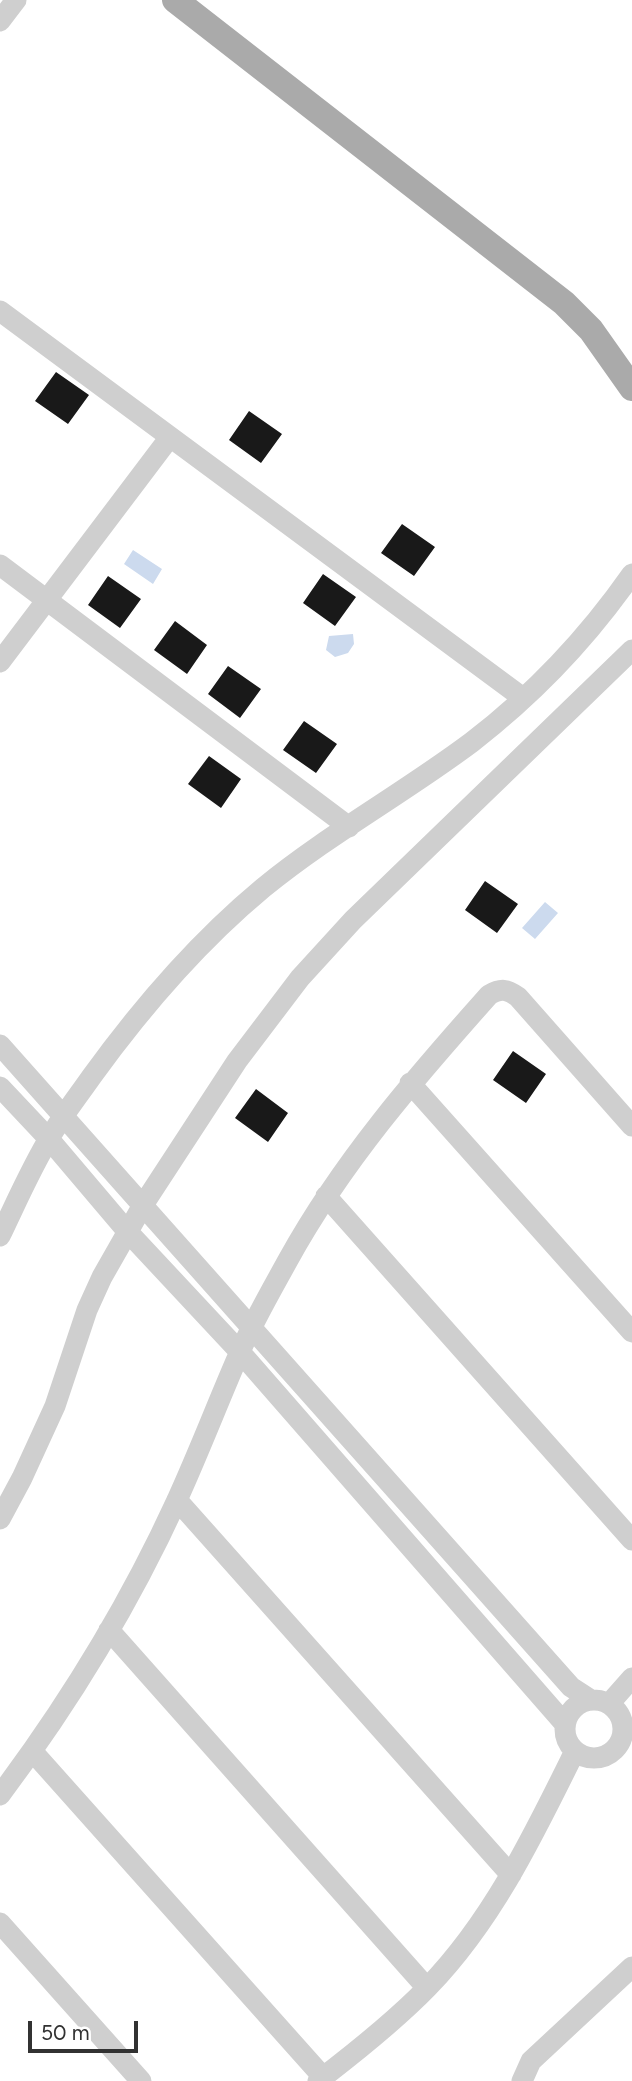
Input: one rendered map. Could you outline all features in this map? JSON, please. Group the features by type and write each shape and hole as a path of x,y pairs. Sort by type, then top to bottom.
{"main road":[{"path":"174,0 564,303 592,330 632,388"}],"street":[{"path":"0,21 16,0"},
{"path":"0,311 523,698"},
{"path":"0,662 170,437"},
{"path":"0,565 349,827"},
{"path":"0,1236 63,1117 145,1006 197,950 264,887 474,740 523,698 582,638 632,574"},
{"path":"0,1519 55,1406 87,1310 127,1231 237,1061 309,968 368,905 632,650"},
{"path":"0,1795 33,1752 109,1630 177,1500 252,1326 326,1196 410,1083 489,995 498,990 509,990 518,997 632,1126"},
{"path":"0,1045 571,1687 579,1694 600,1702 622,1718 624,1728 619,1746 603,1758 583,1757 575,1751 565,1734 565,1724 574,1708 600,1702 632,1678"},
{"path":"410,1083 632,1332"},
{"path":"0,1087 49,1139 127,1231 240,1352 565,1724"},
{"path":"326,1196 632,1540"},
{"path":"177,1500 511,1875"},
{"path":"109,1630 427,1987"},
{"path":"33,1752 321,2079 354,2054 427,1987 471,1934 511,1875 575,1751"},
{"path":"0,1923 141,2081"},
{"path":"522,2081 531,2061 632,1967"}],"water":[{"path":"133,550 162,569 153,584 124,564"},
{"path":"353,634 354,644 348,653 335,657 326,650 329,636"},
{"path":"545,902 558,913 535,939 522,928"}],"building":[{"path":"56,372 89,395 68,424 35,401"},
{"path":"249,411 282,434 261,463 229,440"},
{"path":"402,524 435,547 414,576 381,553"},
{"path":"323,574 356,597 335,626 303,603"},
{"path":"108,576 141,599 120,628 88,605"},
{"path":"175,621 207,645 187,674 154,650"},
{"path":"228,666 261,689 240,718 208,694"},
{"path":"304,721 337,744 316,773 283,750"},
{"path":"209,756 241,779 221,808 188,784"},
{"path":"485,881 518,904 497,933 465,910"},
{"path":"513,1051 546,1074 526,1103 493,1080"},
{"path":"256,1089 288,1113 268,1142 235,1118"}]}
